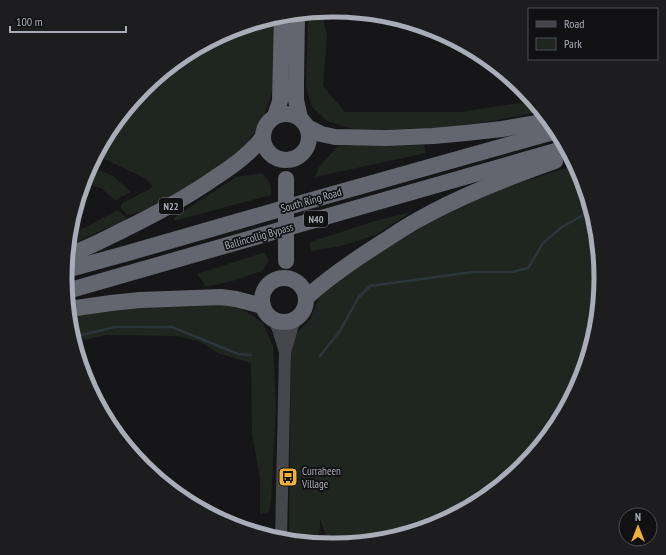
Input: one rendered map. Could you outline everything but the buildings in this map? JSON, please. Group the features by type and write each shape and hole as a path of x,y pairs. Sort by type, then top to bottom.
{"highway":[{"path":"262,138 267,151 272,156 279,159 292,159 303,152 307,147 309,134 296,100 297,19"},
{"name":"N22","path":"74,252 139,223 186,197 227,170 253,149 262,138 263,131 269,120 275,116 280,101 282,22"},
{"path":"275,116 281,114 294,115 321,134 335,137 386,138 433,136 502,129 542,122"},
{"name":"South Ring Road","path":"73,268 550,133"},
{"name":"Ballincollig Bypass","path":"73,289 560,150"},
{"path":"286,179 291,166 298,156"},
{"path":"306,298 342,268 422,218 495,184 565,158"},
{"path":"279,159 283,166 286,179 286,261 290,272 301,287 306,298 302,312 297,317 285,322 273,319 265,311 263,306 263,293 266,287 270,282 276,279 291,279 297,282"},
{"path":"276,279 281,273 286,261"},
{"path":"75,308 140,300 200,298 230,298 263,306"}],"street":[{"path":"281,533 285,352 297,317"},
{"path":"273,319 278,329 285,352"}],"green space":[{"path":"308,18 323,18 327,36 323,86 345,112 460,112 525,102 534,112 448,128 355,130 327,121 312,107 306,87"},
{"path":"276,24 276,46 272,92 264,117 248,142 223,163 179,193 146,211 127,215 121,208 121,204 153,187 146,179 101,158 126,119 149,93 188,61 233,37"},
{"path":"424,145 426,153 315,177 319,167 338,146"},
{"path":"569,167 580,194 585,210 591,243 594,278 593,295 585,345 574,377 559,408 540,436 517,462 478,494 448,511 417,524 367,536 327,538 320,519 318,537 289,534 291,346 297,333 310,319 319,297 377,251 481,195"},
{"path":"96,168 113,176 131,192 115,200 101,188 89,185"},
{"path":"262,173 270,183 271,195 173,221 175,217 236,177"},
{"path":"118,210 127,218 125,221 95,233 75,243 77,231"},
{"path":"412,212 375,235 341,246 311,251 310,242 378,220"},
{"path":"265,252 269,261 262,271 236,280 206,287 197,274"},
{"path":"219,304 239,307 262,322 273,346 276,405 271,500 269,512 260,514 260,477 252,435 251,363 220,354 198,341 176,336 107,335 80,341 76,315 126,307"}],"waterway":[{"path":"320,356 340,331 358,298 370,286 473,272 512,272 528,268 543,243 562,227 586,214"},
{"path":"79,335 115,327 172,327 238,354 251,355"}],"place":[{"name":"Curraheen Village","path":"288,477"}]}
